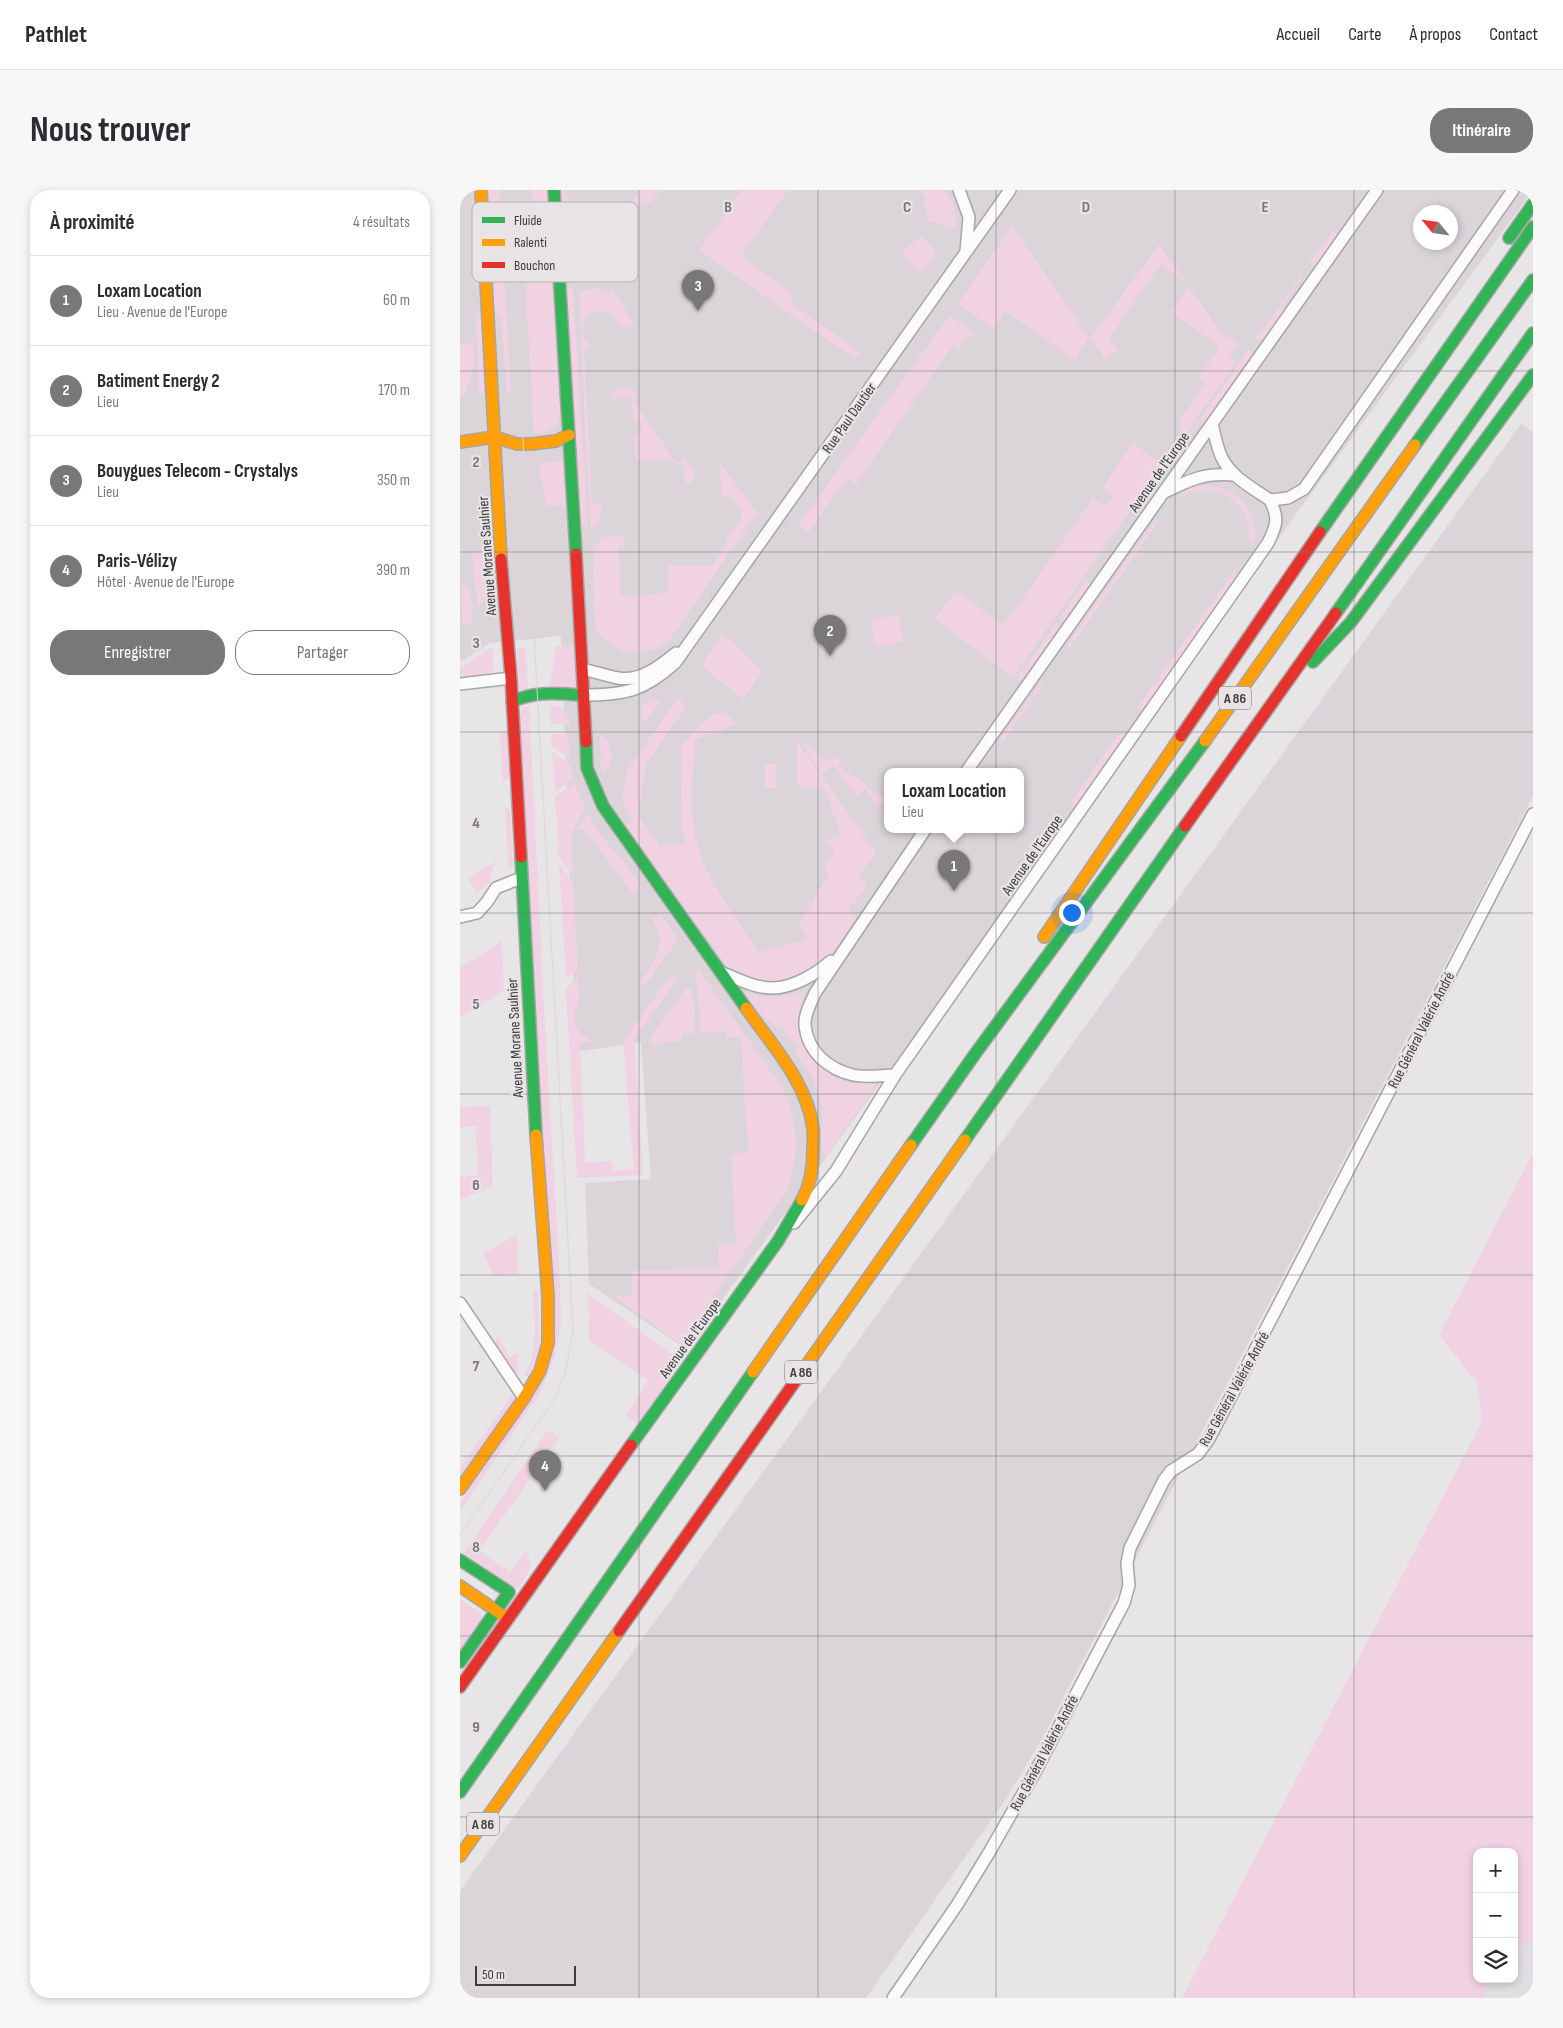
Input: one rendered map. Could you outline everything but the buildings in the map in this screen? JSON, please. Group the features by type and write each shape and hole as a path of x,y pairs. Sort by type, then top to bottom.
{"main road":[{"path":"1500,252 1533,204"},
{"path":"1036,950 1374,455 1533,227"},
{"name":"A 86","path":"460,1792 667,1498 865,1209 975,1054 1179,778 1533,280"},
{"name":"Avenue Morane Saulnier","path":"486,282 501,560 511,678 538,1178 548,1296 548,1343 540,1371 524,1398"},
{"path":"560,282 588,768 600,800 647,870 723,973 794,1076 805,1100 813,1128 813,1163 805,1194 778,1241"},
{"name":"A 86","path":"460,1856 1533,333"},
{"path":"1254,727 1351,622 1531,380"},
{"path":"1374,455 1384,423"},
{"path":"460,442 494,437 517,444 531,444 556,441 569,435"},
{"path":"512,702 519,697 533,695 584,695"},
{"path":"975,1054 1014,982 1025,966"},
{"name":"Avenue de l'Europe","path":"460,1687 778,1241"},
{"path":"460,1489 524,1398"},
{"path":"460,1560 509,1592 460,1662"},
{"path":"460,1586 508,1619"}],"street":[{"path":"959,190 969,217 966,252"},
{"name":"Rue Paul Dautier","path":"584,695 615,694 648,685 675,663 1010,190"},
{"name":"Avenue de l'Europe","path":"969,768 1377,190"},
{"path":"1212,424 1222,458 1234,475 1270,500 1288,498 1304,488 1513,190"},
{"path":"1162,494 1191,479 1218,473 1234,475"},
{"name":"Avenue de l'Europe","path":"778,1241 836,1171 896,1074 1268,543 1277,526 1276,510 1270,500"},
{"name":"Rue Paul Dautier","path":"583,669 620,679 638,676 657,668 687,644"},
{"path":"460,684 511,678"},
{"name":"Rue Général Valérie André","path":"893,1998 956,1905 1034,1774 1124,1603 1129,1585 1128,1563 1130,1548 1164,1480 1171,1471 1198,1454 1209,1439 1533,814"},
{"path":"896,1074 854,1075 827,1065 813,1049 805,1025 808,1009 815,993 923,833"},
{"path":"460,917 477,913 496,888 522,878"},
{"path":"723,973 747,983 772,988 793,984 819,972 842,951"},
{"path":"460,1303 524,1398"}],"shaded area":[{"path":"460,190 1533,190 686,1349 589,1284 585,1183 651,1179 641,1042 576,1052 561,636 490,643 460,662"},
{"path":"487,190 499,190 500,202 488,202"},
{"path":"533,190 547,190 548,202 532,202"},
{"path":"560,190 567,190 568,202 561,202"},
{"path":"640,190 660,190 652,202 638,206 638,202 632,202"},
{"path":"742,190 788,190 741,256 794,295 791,303 861,353 855,359 699,250"},
{"path":"919,190 944,190 955,208 955,229 927,220 927,213 923,206 927,202"},
{"path":"1012,226 1089,337 1075,360 1005,311 993,329 958,304"},
{"path":"1334,229 1338,237 1318,265 1313,266 1309,264"},
{"path":"922,236 936,252 920,276 903,250"},
{"path":"1159,244 1186,282 1161,264 1108,340 1118,348 1118,351 1105,359 1091,338"},
{"path":"1301,276 1302,279 1281,308 1284,311 1266,338 1262,340 1256,339"},
{"path":"492,282 504,282 511,393 507,393 501,317 494,311"},
{"path":"525,282 552,282 560,416 553,428 543,433 534,434"},
{"path":"573,285 588,528 581,523 566,291"},
{"path":"1189,287 1222,334 1240,344 1230,358 1236,363 1184,436 1178,427 1180,420 1205,384 1198,378 1220,347 1171,312"},
{"path":"597,288 602,293 613,290 636,327 622,327 613,316 604,311 596,311 588,315 582,330 585,339 593,347 584,348 592,504 602,504 600,519 594,527 590,527 579,292"},
{"path":"476,310 481,321 484,394 479,394"},
{"path":"949,316 976,333 973,338 969,335 959,349 954,344 856,484 847,478 808,533 798,525"},
{"path":"473,343 472,373 468,387 460,400 460,344"},
{"path":"1249,349 1254,355 1209,420 1201,420 1190,437 1187,438"},
{"path":"624,387 634,390 638,395 633,399 677,464 685,459 693,470 695,476 692,483 685,486 684,465 675,465 671,459 636,461 634,437 642,431 640,423 633,419 631,397 611,398 614,392"},
{"path":"1521,424 1533,432 1533,796 1042,1739 1006,1799 866,1998 460,1998 460,1891"},
{"path":"1132,443 1163,464 1013,677 934,619 956,591 1004,625 1093,498 1105,507 1113,497 1102,489"},
{"path":"563,461 566,505 547,506 538,463"},
{"path":"720,462 757,513 669,641 659,647 639,652 619,649 610,644 595,628 593,549 602,537 623,536 625,546 619,546 621,597 668,593 667,565 713,565 728,541 725,534 737,526 742,512 731,498 721,495"},
{"path":"1206,485 1234,494 1247,507 1256,535 1249,546 1249,530 1246,517 1239,506 1230,498 1219,492 1207,490 1193,492 1179,498 1185,489"},
{"path":"1159,521 1069,649 1067,645 1154,522"},
{"path":"486,550 487,597 478,606 472,567 475,565 471,557 475,553"},
{"path":"1235,570 1236,578 1143,710 1137,708"},
{"path":"1086,580 1090,583 1088,589 1064,623 1059,619"},
{"path":"461,586 468,586 474,611 470,613 473,622 463,625"},
{"path":"898,614 903,642 876,647 870,620"},
{"path":"1056,624 1061,627 1025,679 1016,680"},
{"path":"722,634 738,646 762,672 743,699 701,666"},
{"path":"556,646 573,646 576,683 574,687 549,689"},
{"path":"493,647 493,670 484,677 460,680 460,668"},
{"path":"526,648 528,690 521,690 519,688 517,649"},
{"path":"1040,684 1044,684 1002,743 1000,739"},
{"path":"650,699 659,699 660,703 644,722 641,714 642,707"},
{"path":"677,699 685,704 686,707 646,764 638,815 660,846 686,843 682,828 681,746 700,726 716,714 726,714 737,724 695,740 692,810 696,839 701,856 717,890 759,952 808,939 799,924 829,874 824,867 834,853 826,840 841,835 824,788 797,786 797,741 876,853 858,877 868,884 848,910 856,918 829,956 813,970 801,976 776,982 763,981 738,973 726,965 625,825 633,822 622,800 626,772"},
{"path":"550,705 564,711 570,724 551,724"},
{"path":"523,707 529,707 561,1322 555,1356 540,1393 461,1509 460,1503 495,1451 543,1369 519,715"},
{"path":"508,731 509,777 503,782 500,732"},
{"path":"551,734 567,734 570,758 552,747"},
{"path":"602,734 612,753 611,763 604,772 601,769 600,738"},
{"path":"1118,735 1126,735 1074,808 1072,800"},
{"path":"799,739 830,762 833,757 837,760 840,757 843,759 838,767 866,784 865,786 876,794 878,793 884,798 884,802 879,808 866,789 856,796 834,765 822,774"},
{"path":"552,752 570,764 573,779 555,792"},
{"path":"765,764 776,764 776,788 765,788"},
{"path":"575,783 585,808 571,833 574,875 559,858 555,796"},
{"path":"505,807 510,810 513,867 509,871"},
{"path":"588,813 611,849 620,856 642,888 632,893 584,829 577,829"},
{"path":"497,861 491,873 490,883 477,893 468,879"},
{"path":"559,865 573,881 578,971 566,978"},
{"path":"660,913 678,939 645,986 639,984 654,960 659,944 659,935 651,918 657,917"},
{"path":"502,941 504,990 460,1018 460,968"},
{"path":"699,970 780,1084 792,1112 797,1143 794,1166 787,1190 681,1344 614,1296 632,1295 632,1271 719,1268 718,1245 736,1243 731,1154 748,1152 741,1037 726,1038 725,1032 701,1033 696,974"},
{"path":"578,976 579,1001 575,1009 575,1023 581,1034 593,1042 580,1043 585,1163 612,1161 613,1171 634,1169 623,1041 670,976 677,980 634,1039 643,1175 577,1178 566,989"},
{"path":"687,987 692,991 692,996 694,997 695,1033 681,1034 682,1041 650,1044 649,1040"},
{"path":"742,991 763,997 786,996 805,991 799,1010 799,1032 814,1061 840,1080 850,1083 877,1083 826,1157 821,1146 821,1100 812,1079 795,1052 798,1049 782,1026 778,1029 759,1012"},
{"path":"490,1106 493,1186 460,1199 460,1177 478,1175 476,1126 460,1127 460,1107"},
{"path":"1533,1153 1533,1998 1182,1998 1482,1422 1477,1382 1439,1335"},
{"path":"517,1235 518,1274 494,1276 483,1253"},
{"path":"533,1291 538,1291 540,1344 529,1377 525,1375 532,1355 535,1334"},
{"path":"587,1293 676,1357 675,1370 638,1425 626,1415 648,1380 589,1341"},
{"path":"498,1337 510,1357 518,1353 519,1374 507,1368 493,1344"},
{"path":"512,1395 515,1399 460,1476 460,1468"},
{"path":"548,1430 559,1438 479,1551 510,1572 526,1551 530,1562 529,1571 517,1589 464,1553"},
{"path":"460,1599 480,1613 482,1621 460,1652"}],"runway":[{"path":"1528,1998 1533,1988"}],"tram line":[{"path":"509,190 510,202"},
{"path":"460,1535 553,1401 565,1374 573,1330 514,282"}],"traffic: fast":[{"path":"554,190 555,202"},
{"path":"1509,238 1533,204"},
{"path":"1320,532 1533,227"},
{"path":"1415,445 1533,280"},
{"path":"560,282 576,554"},
{"path":"1336,613 1533,333"},
{"path":"1313,662 1351,622 1533,375"},
{"path":"512,702 538,694 584,695"},
{"path":"911,1145 975,1054 1205,741"},
{"path":"586,742 587,768 603,806 746,1008"},
{"path":"965,1140 1185,826"},
{"path":"521,857 536,1135"},
{"path":"631,1445 778,1241 802,1200"},
{"path":"460,1792 753,1372"},
{"path":"460,1560 509,1592 460,1662"}],"traffic: slow":[{"path":"481,190 482,202"},
{"path":"486,282 501,559"},
{"path":"460,442 494,437 517,444 531,444 556,441 569,435"},
{"path":"1205,741 1415,445"},
{"path":"1044,937 1181,736"},
{"path":"746,1008 787,1064 804,1095 809,1111 813,1131 812,1163 809,1183 802,1200"},
{"path":"460,1489 524,1398 540,1371 548,1343 548,1296 536,1135"},
{"path":"806,1366 965,1140"},
{"path":"753,1372 911,1145"},
{"path":"460,1586 504,1616"},
{"path":"460,1856 619,1631"}],"traffic: jam":[{"path":"1181,736 1320,532"},
{"path":"576,554 586,742"},
{"path":"501,559 511,678 521,857"},
{"path":"1185,826 1336,613"},
{"path":"619,1631 806,1366"},
{"path":"460,1687 631,1445"}],"place":[{"name":"Bouygues Telecom - Crystalys","path":"698,311"},
{"name":"Batiment Energy 2","path":"830,656"},
{"name":"Loxam Location","path":"954,891"},
{"name":"Paris-Vélizy","path":"545,1491"}]}
